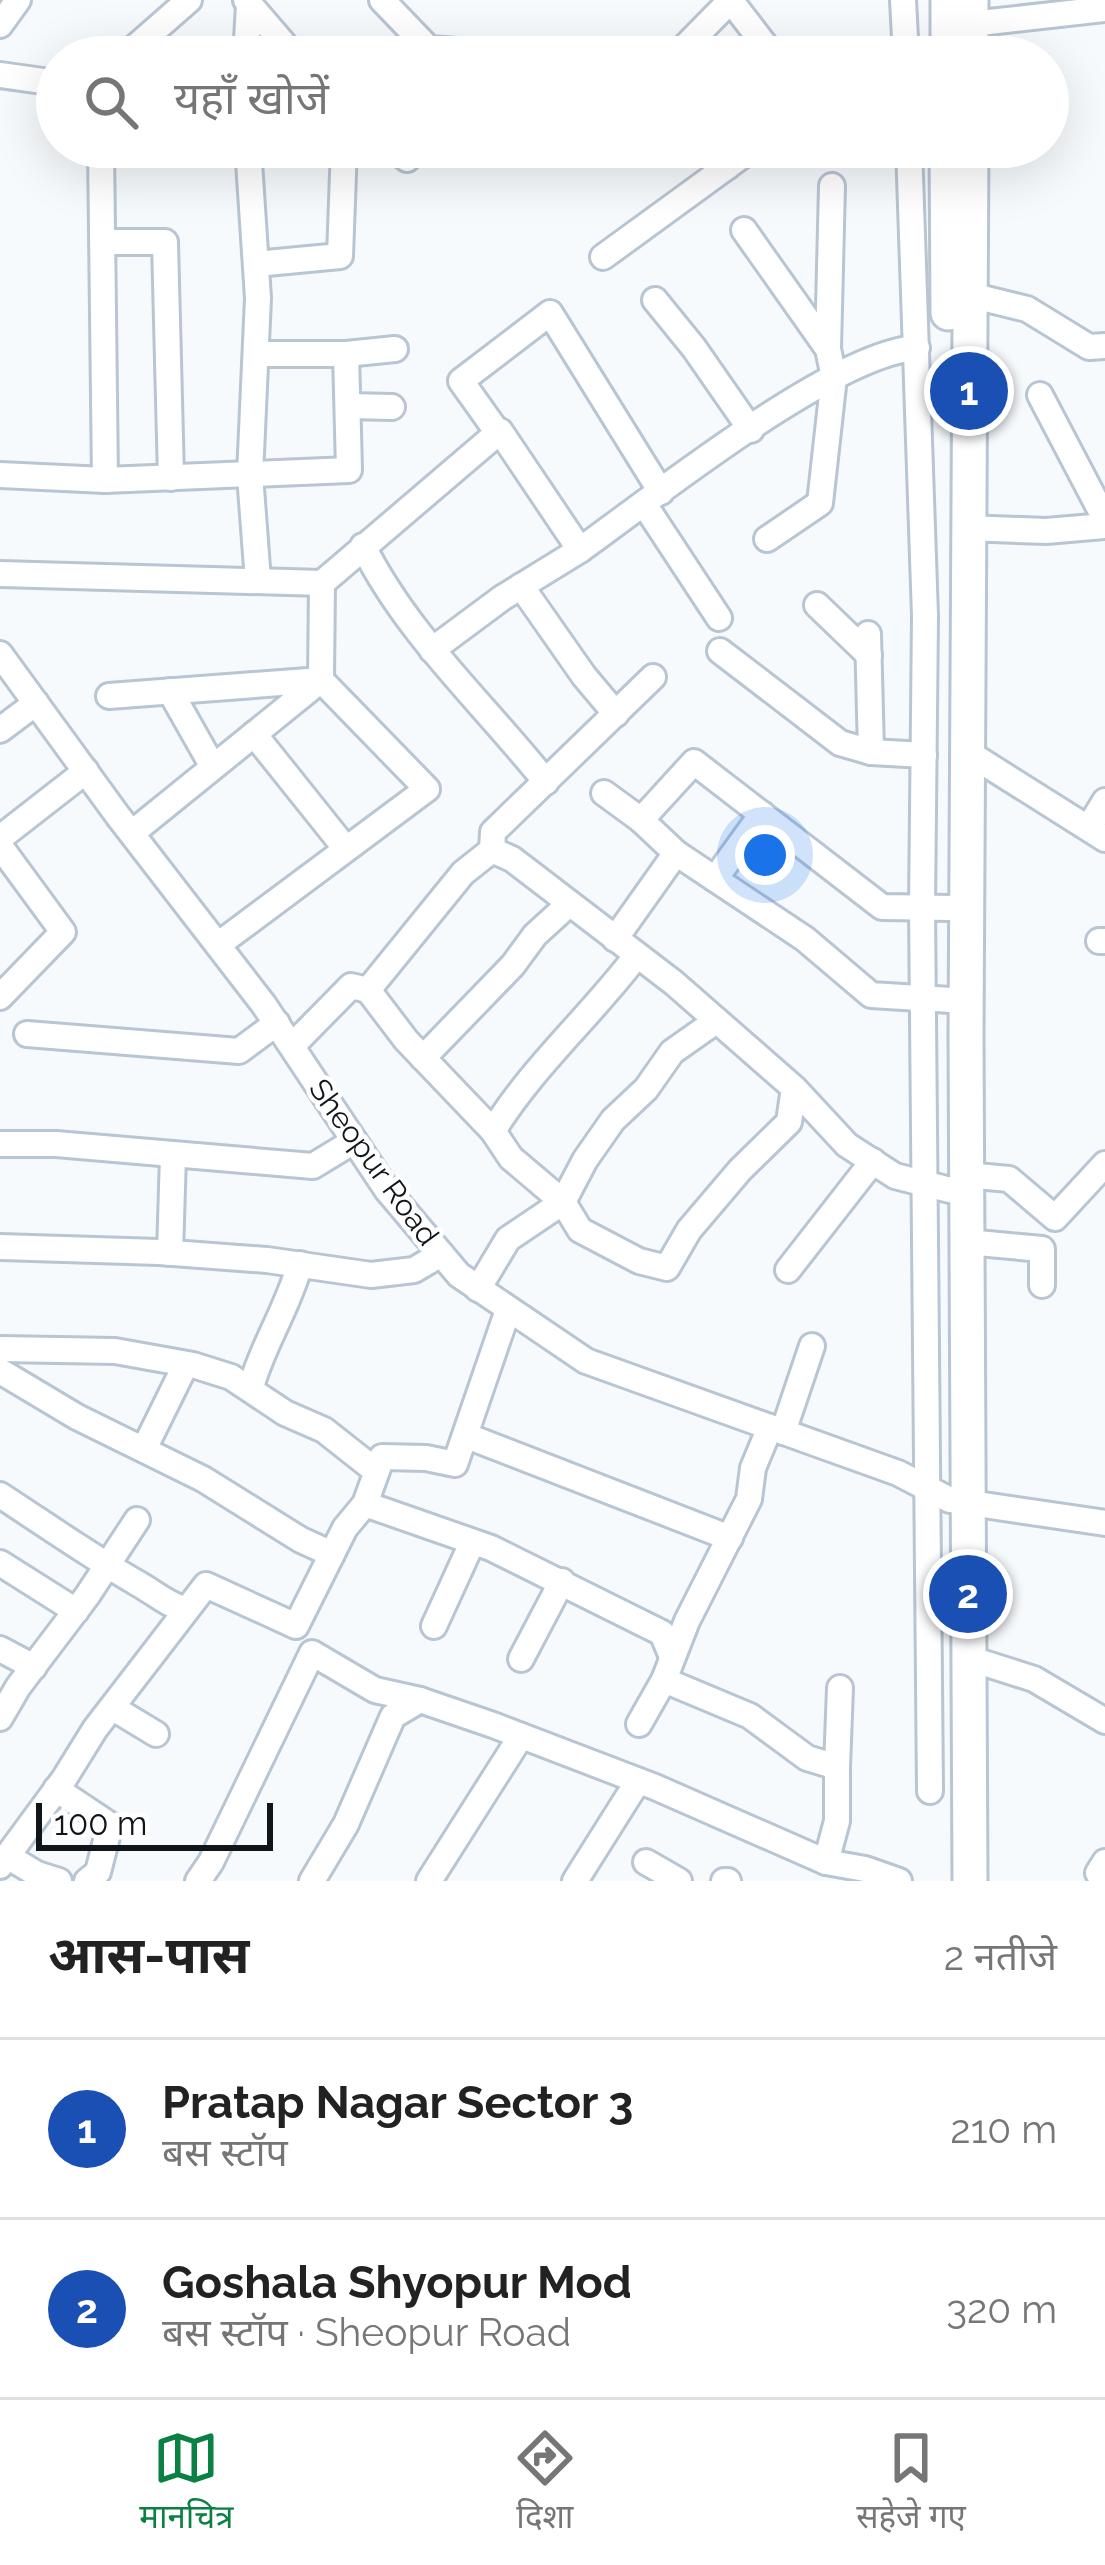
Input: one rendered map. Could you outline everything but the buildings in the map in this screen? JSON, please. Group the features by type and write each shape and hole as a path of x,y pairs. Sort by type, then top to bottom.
{"highway":[{"path":"947,168 937,999 948,1183 967,1243 948,1497 968,1658 970,1881"},
{"path":"949,1881 948,1183 968,752 971,168"}],"street":[{"path":"1,23 18,0"},
{"path":"148,36 189,0"},
{"path":"382,0 415,36"},
{"path":"401,22 418,0"},
{"path":"695,36 730,0 758,36"},
{"path":"903,0 905,36"},
{"path":"247,36 248,2"},
{"path":"248,2 278,36"},
{"path":"976,17 1105,9"},
{"path":"0,74 36,80"},
{"path":"101,168 105,480"},
{"path":"249,168 256,264 250,475 258,581"},
{"path":"256,264 340,256 343,168"},
{"path":"603,256 707,168"},
{"path":"641,820 694,762 882,907 937,908 924,755 925,616 910,168"},
{"path":"766,539 820,503 834,377 828,349 832,186"},
{"path":"744,230 828,349"},
{"path":"103,242 165,242 171,478"},
{"path":"970,296 1027,309 1089,347 1105,346"},
{"path":"655,300 751,430"},
{"path":"580,550 461,381 550,314 719,618"},
{"path":"432,650 834,377 893,350 917,348"},
{"path":"256,354 395,349"},
{"path":"0,475 105,480 349,470 346,354"},
{"path":"966,528 1046,531 1105,522 1040,395"},
{"path":"348,406 392,407"},
{"path":"0,574 322,583 498,433"},
{"path":"363,546 380,581 432,650 546,782"},
{"path":"219,944 427,789 321,680 322,583"},
{"path":"521,586 616,714"},
{"path":"818,605 869,644 871,752"},
{"path":"720,651 840,743 871,752 924,755"},
{"name":"Sheopur Road","path":"0,653 277,1023 387,1190 459,1275 586,1360 948,1497 1105,1523"},
{"path":"368,990 463,873 492,850 493,832 652,676"},
{"path":"110,696 321,680"},
{"path":"132,833 321,680"},
{"path":"170,691 213,767"},
{"path":"0,730 36,704"},
{"path":"254,734 346,849"},
{"path":"968,752 1097,833 1105,801"},
{"path":"0,998 63,932 0,842 86,771"},
{"path":"604,793 676,853 805,939 871,995 937,999"},
{"path":"715,879 762,814"},
{"path":"492,850 512,859 637,955 794,1088 847,1145 896,1175 948,1183 1009,1180 1055,1218 1105,1164"},
{"path":"616,939 676,853"},
{"path":"423,1058 569,904"},
{"path":"493,1131 520,1087 546,1064 637,955"},
{"path":"292,1046 351,986 368,990 423,1058 493,1131 511,1158 563,1202 580,1230 638,1262 667,1268 702,1215 789,1122 794,1088"},
{"path":"478,1289 508,1239 563,1202 613,1120 646,1089 672,1052 716,1021"},
{"path":"27,1034 239,1051 277,1023"},
{"path":"0,1144 56,1144 314,1166 354,1141"},
{"path":"170,1253 173,1155"},
{"path":"788,1270 873,1161"},
{"path":"967,1243 1042,1249 1042,1285"},
{"path":"0,1247 170,1253 370,1275 414,1270 441,1254"},
{"path":"251,1387 261,1352 290,1299 300,1264"},
{"path":"59,1881 3,1861 186,1610 206,1585 296,1626 345,1528 365,1504 382,1457 455,1464 508,1310"},
{"path":"639,1724 748,1499 753,1468 776,1429 812,1346"},
{"path":"0,1349 115,1351 186,1364 251,1387 285,1413 324,1430 376,1472"},
{"path":"144,1449 186,1364"},
{"path":"0,1371 332,1554"},
{"path":"467,1436 730,1538"},
{"path":"0,1495 106,1567 144,1586 164,1604 186,1610"},
{"path":"930,1791 948,1497"},
{"path":"365,1504 562,1581 662,1633 668,1668 750,1716 807,1758 837,1767"},
{"path":"0,1718 137,1520"},
{"path":"434,1626 472,1543"},
{"path":"0,1563 76,1611"},
{"path":"521,1659 562,1581"},
{"path":"0,1649 34,1667"},
{"path":"198,1881 212,1862 312,1653 375,1690 420,1700 521,1736 826,1862 898,1881"},
{"path":"968,1658 1034,1679 1105,1721"},
{"path":"826,1862 837,1821 840,1688"},
{"path":"312,1881 346,1824 393,1716 420,1700"},
{"path":"112,1708 156,1734"},
{"path":"429,1881 521,1736"},
{"path":"575,1881 638,1781"},
{"path":"56,1789 110,1825 98,1872 87,1881"},
{"path":"646,1862 679,1881"}],"place":[{"name":"Pratap Nagar Sector 3","path":"969,391"},
{"name":"Goshala Shyopur Mod","path":"968,1594"}]}
